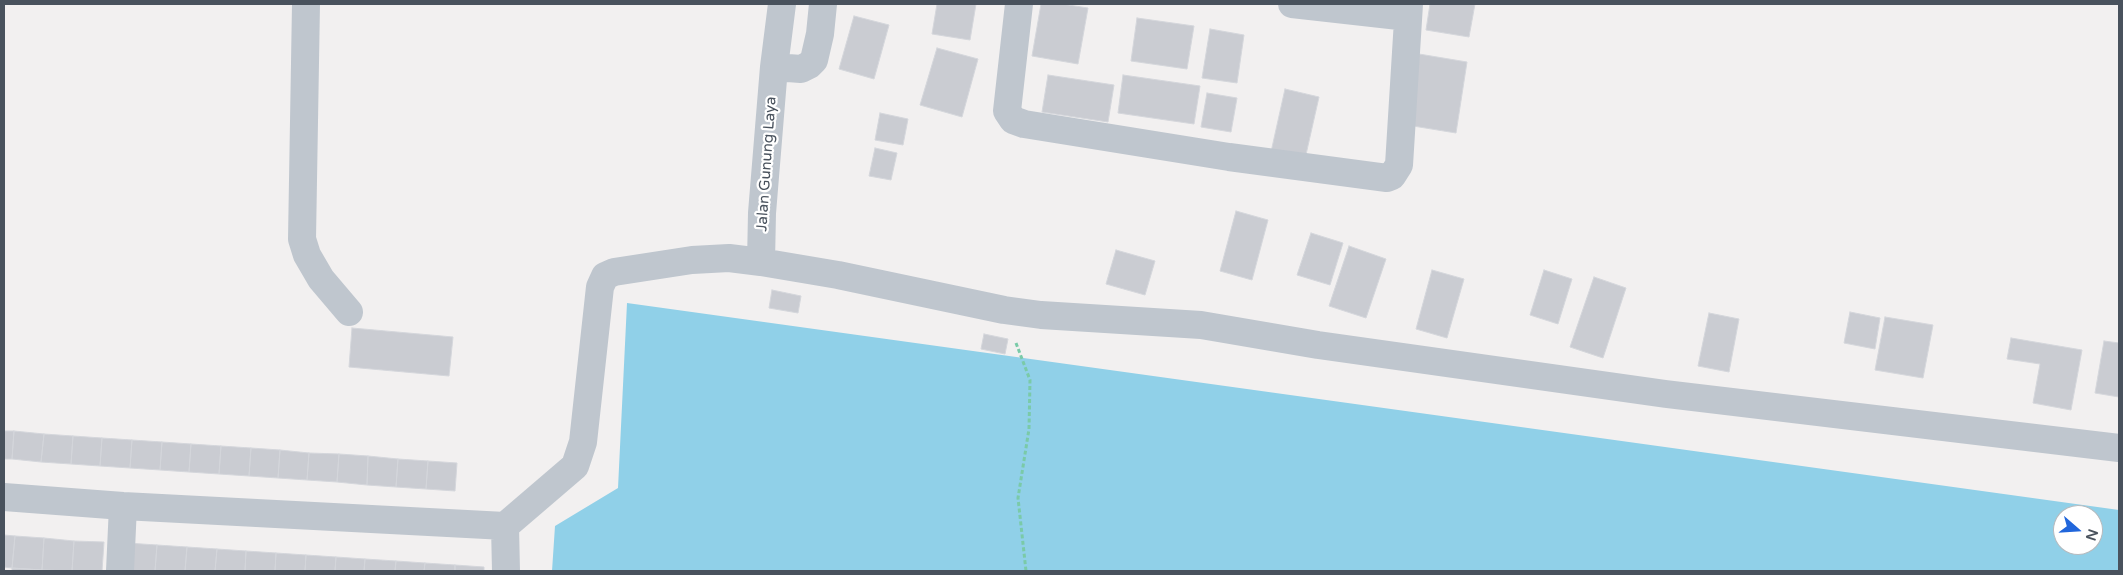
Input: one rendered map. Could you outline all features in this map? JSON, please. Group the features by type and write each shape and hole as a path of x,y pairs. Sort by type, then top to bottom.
{"street":[{"path":"306,4 302,239 307,255 321,279 349,312"},
{"name":"Jalan Gunung Laya","path":"761,262 762,213 786,68 782,4"},
{"path":"786,68 809,66 814,60 820,34 823,4"},
{"path":"1019,4 1007,111 1013,120 1024,124 1219,156 1387,178 1392,176 1399,165 1409,11 1292,4"},
{"path":"4,497 123,506 505,526 576,466 583,442 600,287 605,276 614,272 692,260 729,258 838,275 1004,310 1041,315 1200,325 1318,346 1666,394 2119,448"},
{"path":"120,571 123,506"},
{"path":"505,526 506,571"}],"path":[{"path":"1004,310 1030,380 1029,428 1018,498 1026,571"}],"water":[{"path":"627,303 2083,505 2053,505 2053,555 2103,555 2103,508 2119,510 2119,571 552,571 555,526 618,488"}],"building":[{"path":"937,4 976,4 970,40 932,34"},
{"path":"1041,4 1062,4 1088,8 1078,64 1032,56"},
{"path":"1430,4 1475,4 1469,37 1426,30"},
{"path":"854,16 889,25 874,79 839,69"},
{"path":"1137,18 1194,26 1187,69 1131,61"},
{"path":"1210,29 1244,35 1237,83 1202,78"},
{"path":"937,48 978,59 962,117 920,105"},
{"path":"1419,54 1467,62 1456,133 1407,125"},
{"path":"1048,75 1114,85 1108,122 1042,112"},
{"path":"1123,75 1200,86 1194,124 1118,113"},
{"path":"1285,89 1319,97 1305,159 1271,152"},
{"path":"1207,93 1237,98 1231,132 1201,127"},
{"path":"880,113 908,119 903,145 875,140"},
{"path":"875,148 897,153 891,180 869,176"},
{"path":"1236,211 1268,220 1252,280 1220,271"},
{"path":"1311,233 1343,243 1330,285 1297,275"},
{"path":"1349,246 1386,259 1366,318 1329,306"},
{"path":"1116,250 1155,261 1145,295 1106,284"},
{"path":"1432,270 1464,279 1447,338 1416,329"},
{"path":"1544,270 1572,279 1558,324 1530,315"},
{"path":"1594,277 1626,288 1603,358 1570,347"},
{"path":"772,290 801,296 798,313 769,308"},
{"path":"1850,312 1880,318 1875,349 1844,343"},
{"path":"1709,313 1739,319 1729,372 1698,366"},
{"path":"1885,317 1933,325 1923,378 1875,370"},
{"path":"352,328 453,337 449,376 349,367"},
{"path":"984,334 1008,339 1005,354 981,349"},
{"path":"2011,338 2082,350 2071,410 2033,403 2040,364 2007,359"},
{"path":"2104,341 2119,343 2119,397 2095,393"},
{"path":"4,431 14,431 12,459 4,459"},
{"path":"14,431 44,434 41,462 12,459"},
{"path":"44,434 73,436 71,464 41,462"},
{"path":"73,436 102,438 100,466 71,464"},
{"path":"102,438 132,440 130,468 100,466"},
{"path":"132,440 162,442 160,470 130,468"},
{"path":"162,442 191,444 189,472 160,470"},
{"path":"191,444 221,446 219,474 189,472"},
{"path":"221,446 251,448 249,476 219,474"},
{"path":"251,448 280,450 278,478 249,476"},
{"path":"280,450 309,453 307,480 278,478"},
{"path":"309,453 339,454 337,482 307,480"},
{"path":"339,454 368,456 367,485 337,482"},
{"path":"368,456 398,459 396,487 367,485"},
{"path":"398,459 428,461 426,489 396,487"},
{"path":"428,461 457,463 455,491 426,489"},
{"path":"4,535 15,536 12,568 4,567"},
{"path":"15,536 44,538 42,570 12,568"},
{"path":"44,538 74,541 72,571 42,570"},
{"path":"74,541 104,542 102,571 72,571"},
{"path":"127,543 157,545 155,571 125,571"},
{"path":"157,545 187,547 185,571 155,571"},
{"path":"187,547 217,549 215,571 185,571"},
{"path":"217,549 246,551 245,571 215,571"},
{"path":"246,551 276,553 275,571 245,571"},
{"path":"276,553 306,555 305,571 275,571"},
{"path":"306,555 336,557 335,571 305,571"},
{"path":"336,557 365,559 364,571 335,571"},
{"path":"365,559 396,561 395,571 364,571"},
{"path":"396,561 425,563 424,571 395,571"},
{"path":"425,563 455,565 455,571 424,571"},
{"path":"455,565 484,567 484,571 455,571"},
{"path":"12,568 42,570 42,571 12,571"}]}
